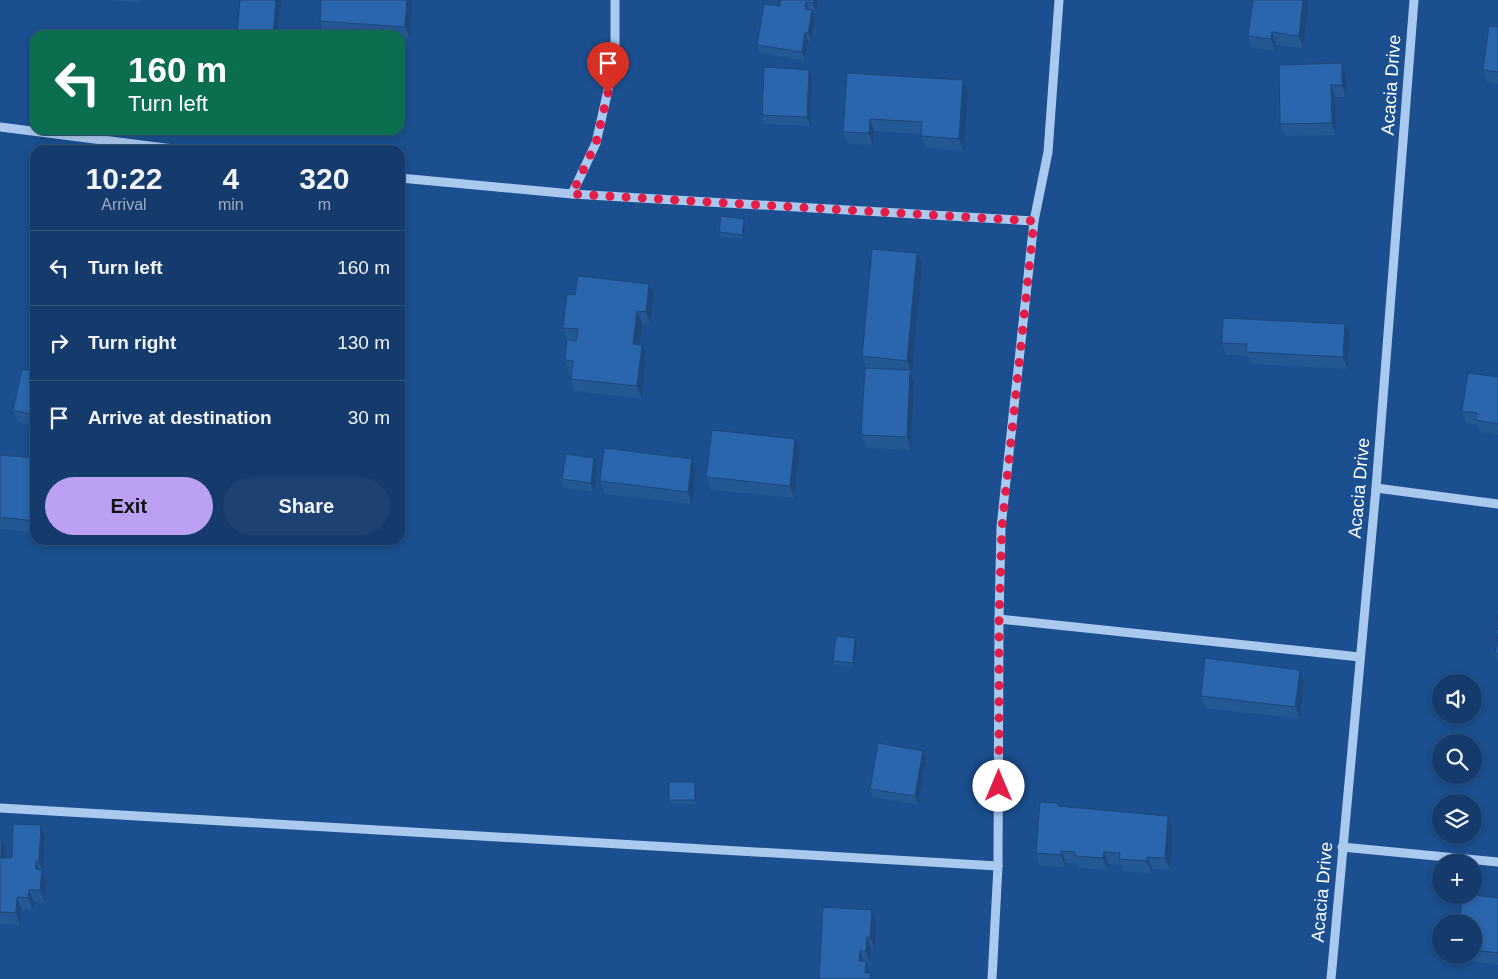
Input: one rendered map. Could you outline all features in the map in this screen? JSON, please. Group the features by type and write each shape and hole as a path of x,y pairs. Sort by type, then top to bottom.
{"street":[{"path":"572,194 596,143 616,59 615,0"},
{"path":"992,979 998,866 999,619 1002,527 1034,221 1048,152 1059,0"},
{"name":"Acacia Drive","path":"1331,979 1376,488 1414,0"},
{"path":"0,127 30,131"},
{"path":"63,135 142,145"},
{"path":"405,178 572,194 1034,221"},
{"path":"1376,488 1498,504"},
{"path":"999,619 1360,657"},
{"path":"0,808 998,866"},
{"path":"1342,847 1498,862"}],"building":[{"path":"240,0 276,0 273,30 237,30"},
{"path":"321,0 407,0 405,27 320,21"},
{"path":"781,0 814,0 813,3 806,2 805,9 812,10 802,52 757,45 764,4 780,6"},
{"path":"1253,0 1303,0 1299,36 1272,32 1271,39 1248,36"},
{"path":"1489,26 1498,27 1498,72 1483,70"},
{"path":"1342,63 1342,85 1331,85 1332,123 1280,124 1279,65"},
{"path":"764,67 809,70 807,117 762,115"},
{"path":"847,73 963,80 959,139 921,136 922,122 870,119 869,133 843,132"},
{"path":"721,216 744,219 742,235 719,232"},
{"path":"872,249 917,253 907,361 862,356"},
{"path":"578,276 649,284 646,312 637,311 633,344 642,345 637,386 571,379 573,361 565,360 567,339 576,341 578,329 563,328 567,294 575,295"},
{"path":"1223,318 1345,324 1343,357 1246,352 1247,344 1222,343"},
{"path":"865,368 910,370 907,437 861,435"},
{"path":"22,369 30,371 30,414 13,410"},
{"path":"1468,373 1498,377 1498,424 1476,420 1477,413 1462,411"},
{"path":"712,430 795,439 790,486 706,477"},
{"path":"604,448 692,459 688,492 600,481"},
{"path":"566,454 594,458 591,483 562,479"},
{"path":"0,455 30,458 30,520 0,517"},
{"path":"1498,634 1498,654 1495,653"},
{"path":"836,636 855,638 853,663 833,661"},
{"path":"1205,658 1300,670 1295,707 1201,696"},
{"path":"878,743 923,751 915,796 870,789"},
{"path":"669,782 695,782 695,800 669,800"},
{"path":"1040,802 1058,803 1058,806 1168,816 1165,858 1147,857 1147,861 1119,859 1120,853 1104,852 1103,858 1075,856 1075,852 1061,851 1061,855 1036,853"},
{"path":"13,824 41,825 39,861 36,861 36,869 42,870 40,890 29,890 28,898 17,897 16,913 0,912 0,839 2,839 1,858 12,858"},
{"path":"1482,896 1498,898 1498,953 1482,951 1482,914 1460,914 1462,904 1482,904"},
{"path":"823,907 872,910 870,937 867,937 866,951 860,951 859,961 866,961 865,973 870,973 870,979 819,979"}],"route":[{"path":"608,93 596,143 572,194 1034,221 1002,527 999,619 999,786"}]}
